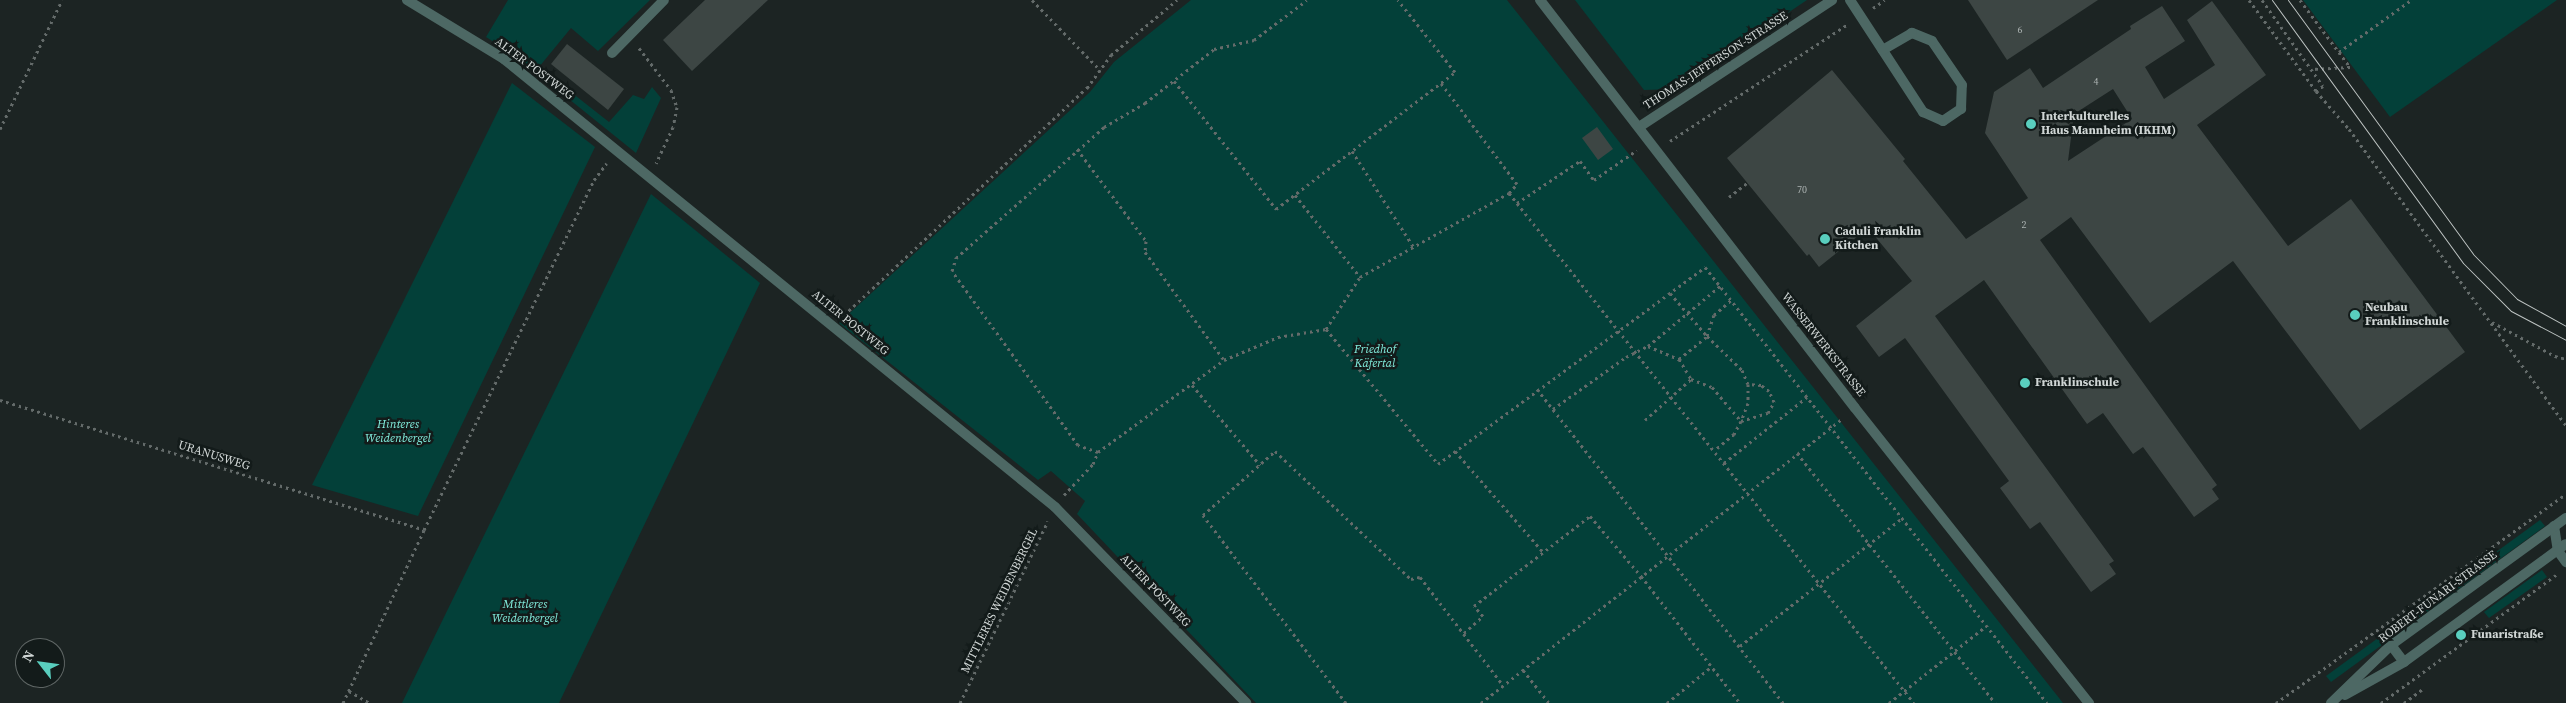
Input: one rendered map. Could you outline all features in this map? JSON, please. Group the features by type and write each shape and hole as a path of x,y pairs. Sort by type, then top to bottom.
{"street":[{"name":"ALTER POSTWEG","path":"407,0 504,59 1055,507 1246,703"},
{"path":"612,53 664,0"},
{"name":"WASSERWERKSTRASSE","path":"1540,0 1855,408 2089,703"},
{"name":"THOMAS-JEFFERSON-STRASSE","path":"1639,127 1832,0"},
{"path":"1850,0 1923,112 1943,121 1961,108 1962,85 1932,41 1912,33 1883,50"},
{"name":"ROBERT-FUNARI-STRASSE","path":"2562,548 2404,662 2331,703 2391,645 2566,518"},
{"path":"2554,526 2566,562"},
{"path":"2391,645 2404,662"}],"path":[{"path":"0,129 62,0"},
{"path":"1032,0 1100,70"},
{"path":"833,326 1087,88 1111,55 1177,0"},
{"path":"1307,0 1254,40 1214,49 1145,104 1104,127 956,258 952,271 1078,445 1098,452 1224,360 1278,338 1326,329 1360,277 1509,193 1517,184 1441,83"},
{"path":"1174,80 1276,209 1455,72 1398,0"},
{"path":"1657,150 1885,0"},
{"path":"2248,0 2316,91 2350,129 2566,426"},
{"path":"2262,0 2323,86 2316,91"},
{"path":"2300,0 2350,67 2312,69"},
{"path":"2339,52 2411,0"},
{"path":"629,36 671,90 677,106 674,127 649,176"},
{"path":"1517,203 1580,161 1594,180 1649,141"},
{"path":"1077,149 1146,241 1146,252 1224,360"},
{"path":"343,703 424,530 594,180 618,150"},
{"path":"1352,151 1413,246"},
{"path":"1728,197 1746,183"},
{"path":"1509,193 1914,703"},
{"path":"1295,195 1360,277"},
{"path":"1326,329 1438,464 1537,389 1705,267 2047,703"},
{"path":"1553,409 1648,346 1720,286"},
{"path":"1670,293 1707,336 1742,370 1748,384 1748,403 1741,421 1734,434 1714,451"},
{"path":"1679,359 1707,336 1714,315 1731,300"},
{"path":"2492,322 2555,356 2566,358"},
{"path":"1648,346 1679,359 1691,379 1712,387 1741,421"},
{"path":"1645,420 1691,379"},
{"path":"1741,421 1768,414 1774,402 1769,391 1761,385 1748,384"},
{"path":"1192,385 1260,465"},
{"path":"1537,389 1783,703"},
{"path":"1724,463 1807,397"},
{"name":"URANUSWEG","path":"0,400 424,530"},
{"path":"1481,703 1855,408"},
{"path":"1346,703 1204,515 1275,451 1411,579 1420,577 1503,685"},
{"path":"1455,451 1543,552"},
{"name":"MITTLERES WEIDENBERGEL","path":"960,703 1055,507 1070,487 1093,464 1098,452"},
{"path":"1797,453 1995,703"},
{"path":"2276,703 2566,494"},
{"path":"1464,632 1483,616 1474,606 1590,516 1641,576 1740,703"},
{"path":"1740,646 1902,518"},
{"path":"2381,703 2558,574"},
{"path":"1889,703 1986,626"},
{"path":"1667,703 1711,667"},
{"path":"1523,670 1549,703"},
{"path":"2404,703 2424,688"},
{"path":"349,691 370,703"}],"green space":[{"path":"508,0 650,0 598,51 571,28 539,67 609,122 633,95 644,99 652,87 661,98 636,153 513,54 486,37"},
{"name":"Friedhof Käfertal","path":"1191,0 1507,0 2063,703 1256,703 1077,514 1085,501 1051,471 1038,480 839,323 1090,92 1114,62"},
{"path":"1575,0 1807,0 1674,89 1644,90"},
{"path":"2303,0 2557,0 2390,117"},
{"name":"Hinteres Weidenbergel","path":"512,83 595,147 418,516 312,485"},
{"name":"Mittleres Weidenbergel","path":"651,194 760,283 559,703 402,703"},
{"path":"2540,520 2545,526 2331,682 2326,676"},
{"path":"2542,570 2547,577 2489,618 2484,612"}],"building":[{"path":"705,0 768,0 692,71 663,40"},
{"path":"1968,0 2098,0 2007,60"},
{"path":"2212,1 2266,75 2197,125 2288,246 2351,199 2465,352 2360,430 2233,261 2150,323 2071,217 2040,240 2217,485 2212,489 2219,499 2194,517 2143,447 2133,454 2103,413 2087,424 1984,280 1935,316 2114,561 2109,564 2116,574 2091,592 2040,522 2030,529 2000,488 2009,481 1905,338 1879,357 1856,326 1912,281 1868,228 1819,267 1809,254 1807,256 1727,158 1832,70 1905,159 1903,161 1966,239 2028,198 1985,133 1994,92 2030,68 2043,88 2131,29 2130,26 2162,6 2185,41 2145,67 2164,99 2215,65 2187,20","holes":["2113,89 2132,119 2068,161 2074,114"]},
{"path":"567,44 624,89 608,110 551,64"},
{"path":"1597,127 1613,149 1598,160 1582,138"}],"tram line":[{"path":"2272,0 2463,263 2511,311 2566,340"},
{"path":"2288,0 2473,254 2517,299 2566,326"}],"place":[{"name":"Interkulturelles Haus Mannheim (IKHM)","path":"2031,124"},
{"name":"Caduli Franklin Kitchen","path":"1825,239"},
{"name":"Neubau Franklinschule","path":"2355,315"},
{"name":"Franklinschule","path":"2025,383"},
{"name":"Funaristraße","path":"2461,635"}]}
